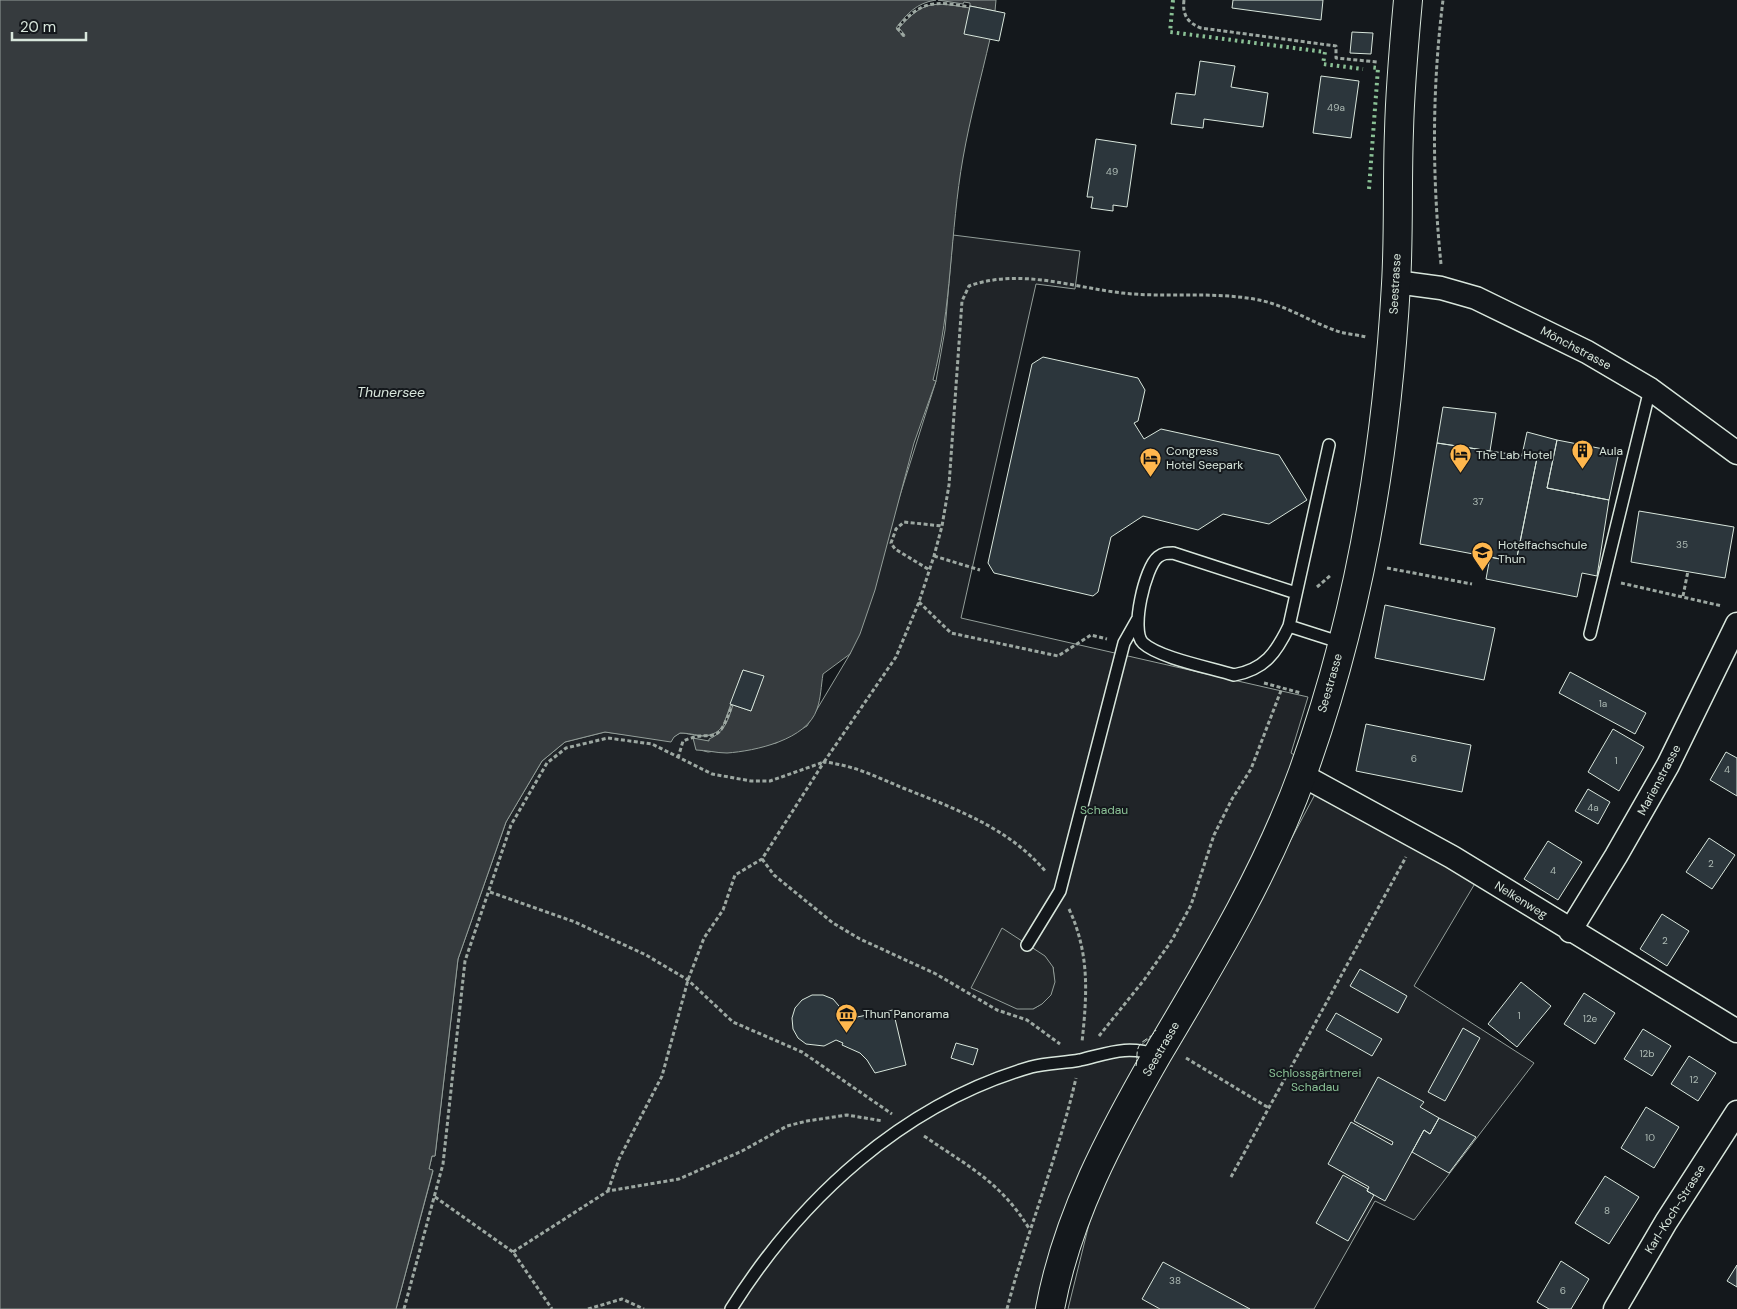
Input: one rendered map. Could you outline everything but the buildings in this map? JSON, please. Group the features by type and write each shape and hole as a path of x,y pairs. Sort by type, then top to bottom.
{"street":[{"name":"Seestrasse","path":"1050,1309 1069,1236 1096,1169 1118,1124 1170,1055 1256,883 1302,775 1342,643 1360,562 1376,474 1391,342 1396,282 1402,64 1408,0"},
{"name":"Mönchstrasse","path":"1396,282 1441,288 1476,298 1587,352 1650,390 1737,453"},
{"name":"Marienstrasse","path":"1570,931 1668,765 1732,615"},
{"name":"Nelkenweg","path":"1302,775 1452,857 1570,931 1737,1031"},
{"name":"Karl-Koch-Strasse","path":"1615,1309 1666,1222 1737,1112"}],"lane":[{"path":"1590,634 1650,390"},
{"path":"1137,618 1137,631 1142,642 1154,652 1234,674 1246,672 1266,661 1278,649 1289,626 1329,445"},
{"path":"1027,945 1060,891 1124,643 1137,618 1149,569 1154,561 1164,553 1172,553 1296,593"},
{"path":"1289,626 1342,643"},
{"path":"731,1309 769,1255 813,1202 870,1149 944,1104 994,1080 1033,1067 1080,1060 1105,1053 1139,1049 1170,1055"}],"path":[{"path":"1184,0 1184,12 1187,20 1202,28 1336,46 1336,58 1402,64"},
{"path":"1442,274 1434,193 1436,88 1443,0"},
{"path":"904,36 897,28 911,12 926,4 938,1 970,7"},
{"path":"608,1191 619,1159 662,1076 688,980 704,938 723,910 735,875 762,859 824,762 896,657 919,602 942,526 949,485 962,301 969,286 984,281 1034,278 1123,293 1214,296 1258,300 1300,313 1340,332 1391,342"},
{"path":"928,569 895,549 891,543 896,529 904,522 942,526"},
{"path":"934,556 980,570"},
{"path":"1296,593 1314,589 1332,575 1360,562 1472,584"},
{"path":"1683,596 1688,571"},
{"path":"1603,580 1683,596 1732,615"},
{"path":"919,602 951,633 1058,656 1091,635 1124,643"},
{"path":"1234,674 1326,700"},
{"path":"1080,1060 1144,980 1172,940 1188,912 1214,835 1232,799 1251,770 1282,688"},
{"path":"678,758 683,741 691,737 709,737 718,734 724,727 732,705"},
{"path":"404,1309 443,1164 465,961 490,892 511,825 546,763 566,748 608,738 652,744 712,774 751,781 770,781 824,762 848,765 973,816 1028,850 1060,891 1074,921 1087,986 1080,1060 1065,1128 1030,1230 1007,1309"},
{"path":"1231,1177 1416,838"},
{"path":"762,859 774,875 833,923 860,939 936,974 997,1010 1027,1020 1080,1060"},
{"path":"490,892 575,922 646,954 688,980 733,1022 802,1052 988,1178 1019,1212 1030,1230"},
{"path":"1170,1055 1269,1108"},
{"path":"513,1252 608,1191 679,1179 742,1152 787,1126 848,1115 908,1125"},
{"path":"435,1197 513,1252 552,1309"},
{"path":"588,1309 622,1299 644,1309"}],"green space":[{"name":"Schadau","path":"953,235 1080,251 1075,289 1036,284 961,618 1308,697 1291,753 1296,756 1247,876 1151,1038 1139,1048 1137,1064 1038,1309 396,1309 433,1171 429,1169 432,1156 435,1156 458,959 506,822 542,761 565,742 605,732 668,740 680,733 707,736 714,733 726,718 743,670 764,676 751,711 733,705 723,729 710,741 701,741 700,750 708,752 776,743 807,726 850,654 936,381 945,330","holes":["1053,967 1054,974 1051,992 1044,1001 1033,1009"]},
{"name":"Schlossgärtnerei Schadau","path":"1321,783 1480,875 1414,986 1534,1063 1414,1220 1375,1201 1314,1309 1068,1309 1093,1208 1133,1126 1260,898"}],"shaded area":[{"path":"1002,928 1045,956 1053,967 1055,982 1051,995 1042,1004 1033,1009 1017,1009 971,988"}],"water":[{"name":"Thunersee","path":"0,0 936,0 917,6 904,18 896,28 904,37 905,35 899,28 915,12 930,5 938,4 970,8 990,39 963,158 944,325 933,380 936,381 914,443 875,590 860,634 850,654 823,674 817,709 811,720 803,729 779,742 738,752 727,753 696,750 693,738 709,741 709,739 719,733 725,725 733,705 751,711 763,677 743,670 723,726 713,734 703,736 680,733 671,742 605,732 565,742 542,761 506,822 458,959 435,1156 432,1156 429,1169 433,1170 396,1309 0,1309"},
{"path":"938,0 996,0 995,11 970,6 970,3 964,2 963,4"}],"hedge":[{"path":"1173,0 1170,32 1325,52 1323,64 1363,69"},
{"path":"1369,189 1378,68 1370,67"}],"fence":[{"path":"1136,1066 1139,1046 1156,1030"}],"place":[{"name":"Aula","path":"1583,470"},
{"name":"The Lab Hotel","path":"1460,474"},
{"name":"Congress Hotel Seepark","path":"1150,477"},
{"name":"Hotelfachschule Thun","path":"1482,571"},
{"name":"Thun Panorama","path":"847,1033"}]}
